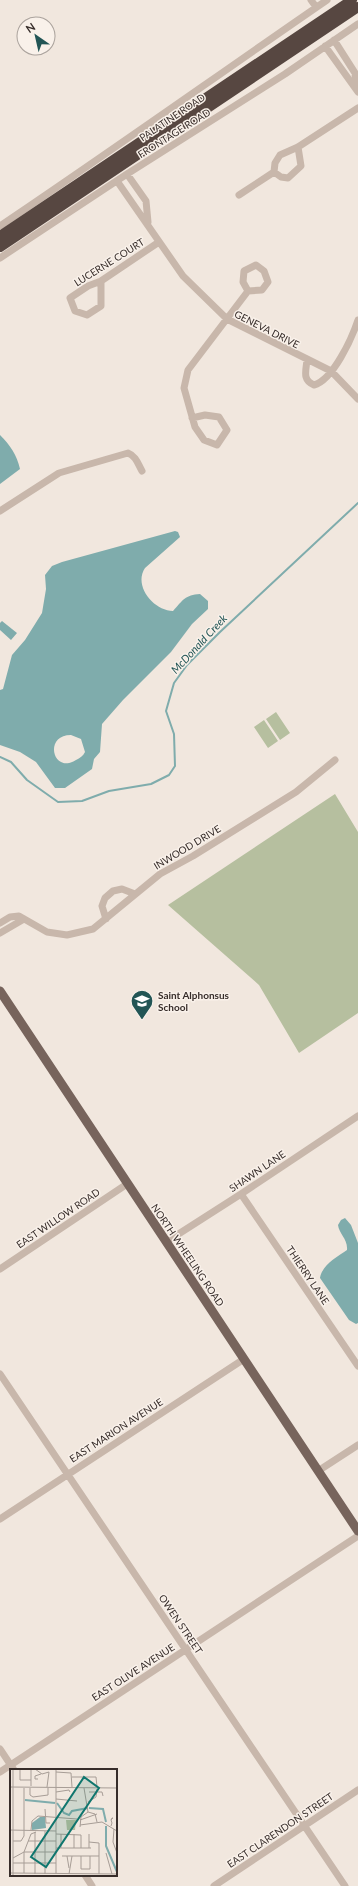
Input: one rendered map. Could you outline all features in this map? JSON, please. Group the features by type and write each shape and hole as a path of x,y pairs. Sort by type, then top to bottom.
{"highway":[{"name":"PALATINE ROAD","path":"0,236 352,0"},
{"name":"PALATINE ROAD","path":"0,247 358,7"}],"main road":[{"name":"NORTH WHEELING ROAD","path":"0,991 358,1531"}],"street":[{"path":"311,0 316,7"},
{"name":"FRONTAGE ROAD","path":"0,226 67,181 236,61 327,0"},
{"name":"FRONTAGE ROAD","path":"0,258 127,174 286,74 358,24"},
{"path":"334,40 355,73 357,91"},
{"path":"325,46 357,91"},
{"path":"239,195 274,172 280,155 298,147 358,108"},
{"path":"274,172 281,177 288,178 301,166 298,147"},
{"name":"GENEVA DRIVE","path":"127,174 146,201 149,225"},
{"name":"GENEVA DRIVE","path":"117,181 183,276 227,319 331,371 358,399"},
{"name":"LUCERNE COURT","path":"101,281 101,306 86,315 75,310 70,298 88,286 101,281 159,242"},
{"path":"192,418 205,415 219,417 227,430 217,445 204,440 195,427 192,418 184,388 188,370 248,290"},
{"path":"307,360 305,376 310,383 314,385 324,381 349,345 358,320"},
{"path":"0,512 49,479 71,468 128,453 133,455 142,471"},
{"name":"INWOOD DRIVE","path":"0,923 10,916 18,916 48,932 67,935 93,929 160,874 193,856 296,792 335,760"},
{"path":"106,919 102,906 105,898 113,891 122,889 135,894"},
{"path":"0,934 24,919"},
{"name":"SHAWN LANE","path":"166,1242 358,1116"},
{"name":"EAST WILLOW ROAD","path":"0,1269 127,1184"},
{"name":"THIERRY LANE","path":"241,1194 358,1366"},
{"name":"EAST MARION AVENUE","path":"0,1519 244,1359"},
{"name":"OWEN STREET","path":"0,1374 345,1886"},
{"path":"318,1471 358,1446"},
{"name":"EAST OLIVE AVENUE","path":"0,1772 13,1767 358,1536"},
{"path":"0,1749 13,1767"},
{"name":"EAST CLARENDON STREET","path":"214,1886 358,1790"},
{"path":"86,1876 92,1886"}],"green space":[{"path":"276,712 290,733 280,740 266,719"},
{"path":"264,720 278,741 268,748 254,727"},
{"path":"335,794 358,832 358,1013 299,1053 259,985 168,905"}],"water":[{"path":"0,435 13,450 20,469 0,484"},
{"path":"175,531 178,532 180,537 145,568 142,575 144,590 153,602 166,610 173,611 188,597 200,594 208,601 208,609 192,624 171,652 123,700 102,724 100,752 94,759 92,769 65,788 55,788 36,762 20,752 0,745 0,690 3,689 12,655 25,640 42,613 46,589 45,575 52,566","holes":["71,735 81,739 85,752 81,757 68,763 57,759 54,753 54,747 57,741 62,737"]},
{"path":"2,621 17,633 11,640 0,630 0,623"},
{"path":"345,1218 351,1225 358,1243 358,1323 356,1324 349,1320 320,1278 321,1273 327,1265 347,1250 345,1240 338,1225 341,1220"}],"waterway":[{"name":"McDonald Creek","path":"0,757 11,762 27,780 58,802 82,801 109,791 151,784 169,775 175,766 174,734 166,711 174,683 187,665 220,632 358,503"}],"place":[{"name":"Saint Alphonsus School","path":"142,1020"}]}
